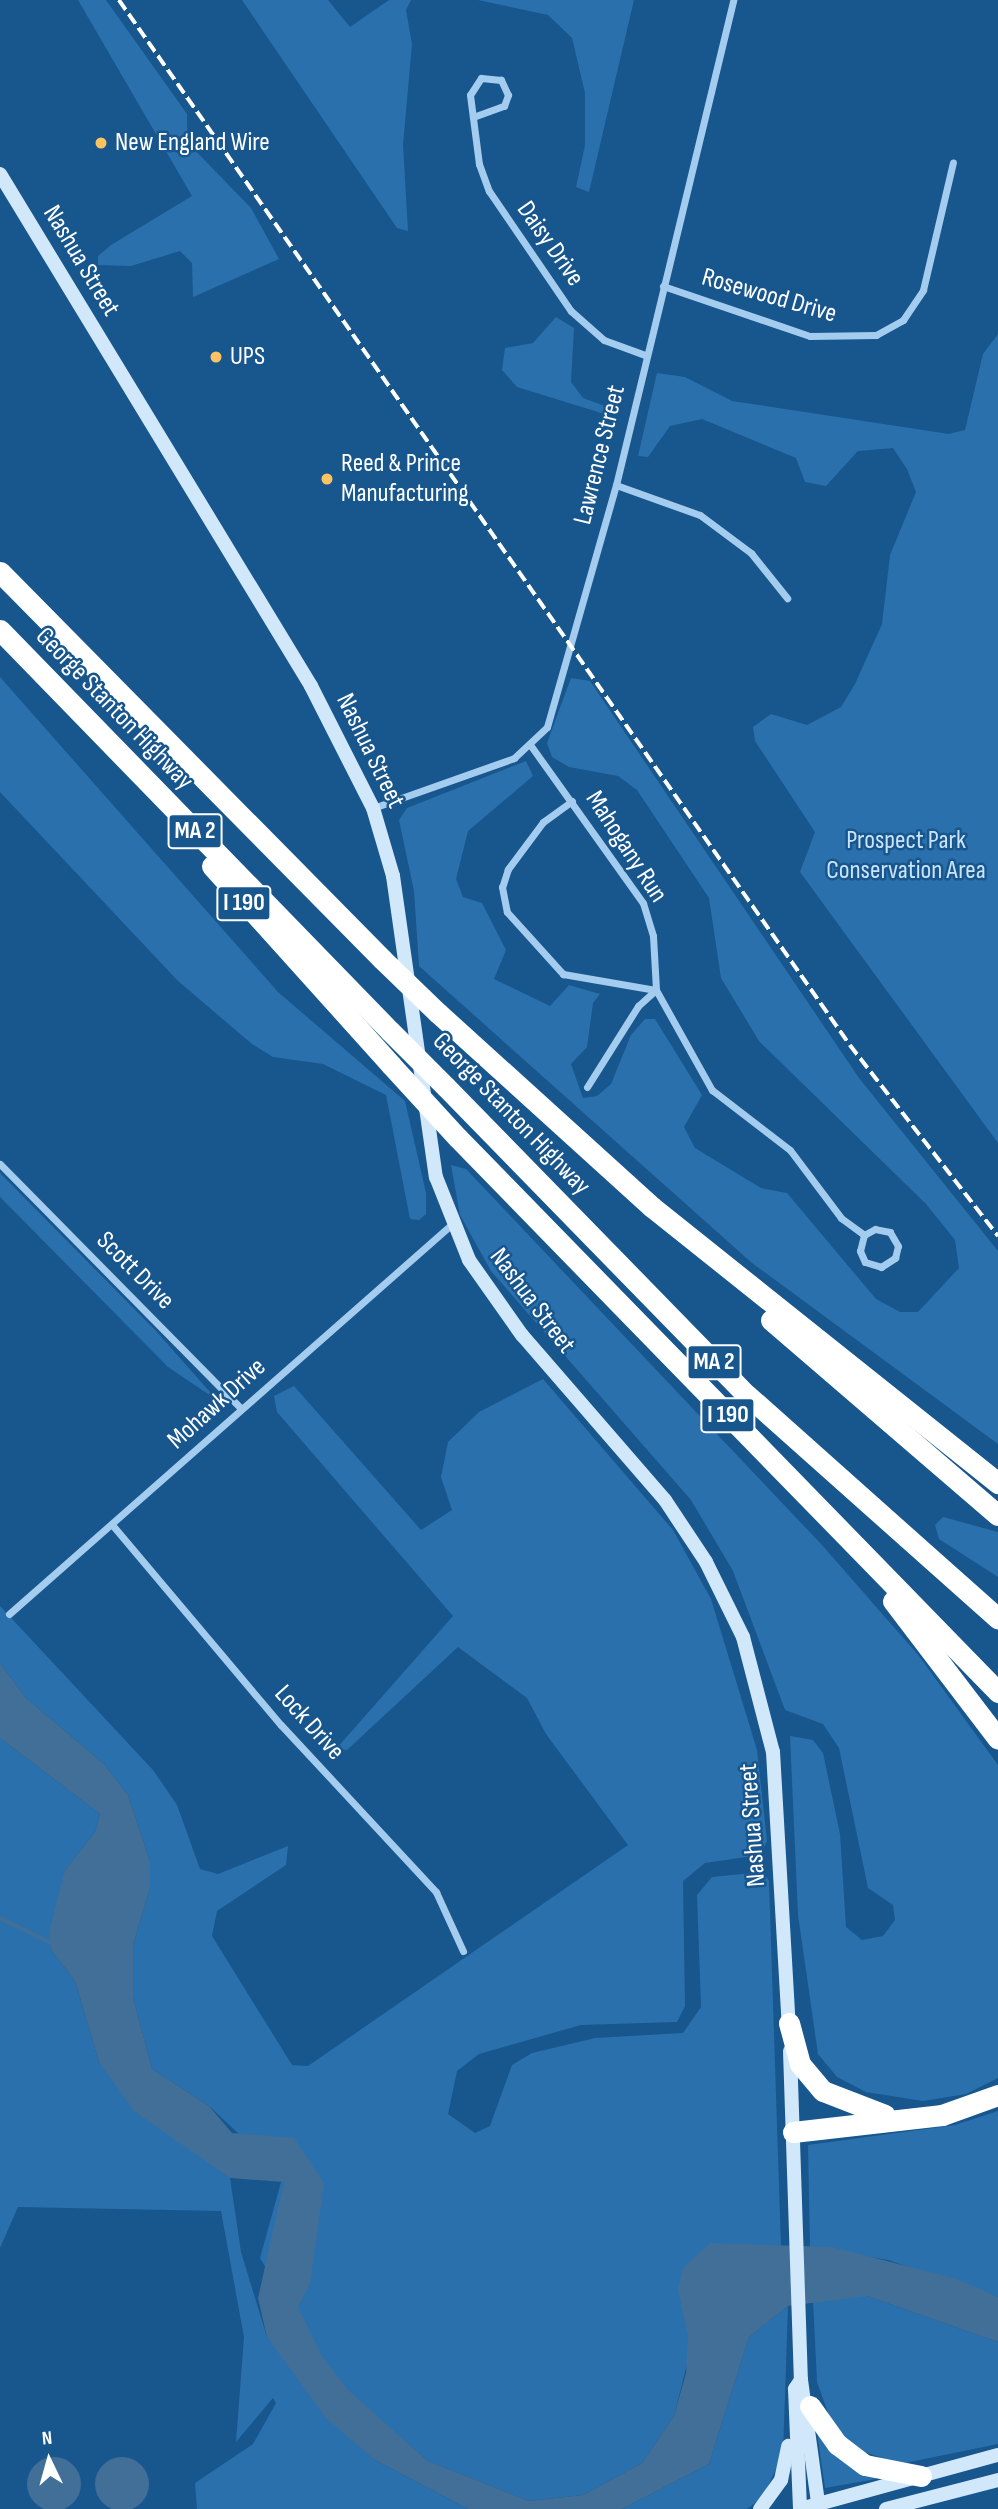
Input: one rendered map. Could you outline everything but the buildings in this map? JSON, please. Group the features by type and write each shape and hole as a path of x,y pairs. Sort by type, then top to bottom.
{"highway":[{"name":"George Stanton Highway","path":"0,572 438,1013 652,1207 998,1483"},
{"name":"George Stanton Highway","path":"0,630 100,737 747,1395 998,1619"},
{"name":"I 190","path":"100,737 458,1138 998,1692"},
{"path":"652,1207 773,1322 998,1515"},
{"path":"818,1506 998,1738"},
{"path":"789,2023 800,2064 823,2091 898,2118"},
{"path":"793,2132 942,2115 998,2095"},
{"path":"810,2406 837,2444 865,2465 921,2476"}],"main road":[{"name":"Nashua Street","path":"0,174 311,686 373,808 393,876 436,1177 452,1224 469,1260 522,1335 665,1500 706,1562 743,1637 773,1752 793,2132 800,2340 800,2509"},
{"name":"Nashua Street","path":"798,2385 810,2406 819,2507"},
{"path":"760,2509 785,2470 798,2385"},
{"path":"800,2509 819,2507 998,2455"},
{"path":"886,2509 998,2480"}],"street":[{"name":"Lawrence Street","path":"373,808 500,764 530,746 552,715 616,485 645,355 733,0"},
{"name":"Daisy Drive","path":"473,117 504,106 508,95 501,80 489,76 474,83 473,117 489,191 571,311 604,340 645,355"},
{"name":"Rosewood Drive","path":"663,286 810,336 851,339 884,332 903,320 923,290 953,162"},
{"path":"616,485 700,514 751,554 787,598"},
{"name":"Mahogany Run","path":"530,746 643,902 653,936 656,990 712,1090 744,1120 782,1142 841,1218 864,1235"},
{"path":"572,801 543,822 508,869 502,887 507,912 563,974 656,990"},
{"path":"587,1087 638,1006 656,990"},
{"name":"Scott Drive","path":"0,1164 241,1408"},
{"name":"Mohawk Drive","path":"9,1614 114,1527 241,1408 452,1224"},
{"path":"875,1229 890,1232 898,1246 895,1258 881,1267 869,1264 860,1251 864,1235 875,1229"},
{"name":"Lock Drive","path":"114,1527 281,1725 436,1892 463,1951"}],"green space":[{"path":"78,0 106,0 187,114 187,142 251,208 279,259 193,297 192,263 180,251 131,266 98,265 98,256 111,245 192,196"},
{"path":"242,0 328,0 350,27 389,0 411,0 406,10 412,44 403,145 408,231 397,228"},
{"path":"478,0 634,0 589,192 576,187 585,145 585,93 572,38 548,15"},
{"path":"556,317 574,328 571,382 583,398 613,409 611,416 517,387 502,370 505,348 533,343"},
{"name":"Prospect Park Conservation Area","path":"998,334 998,1143 800,872 815,832 755,741 753,727 771,714 807,725 841,707 855,684 882,624 890,555 916,492 907,469 893,448 858,451 826,486 805,482 796,458 702,419 670,426 648,457 638,456 657,373 685,377 732,401 949,434 965,430 983,354"},
{"path":"0,677 278,992 405,1101 426,1193 426,1214 419,1220 410,1219 386,1095 323,1064 273,1057 252,1044 178,981 0,792"},
{"path":"571,678 590,681 859,1078 998,1251 998,1444 752,1263 419,966 414,891 399,820 407,808 526,761 533,776 468,831 456,879 463,897 482,903 506,950 494,979 550,1006 569,985 600,994 593,1003 587,1047 571,1064 583,1098 597,1096 611,1084 631,1035 645,1019 655,1019 702,1095 684,1127 695,1148 761,1188 787,1193 876,1299 900,1312 918,1312 959,1268 955,1240 926,1204 759,1041 721,978 709,898 637,790 618,776 569,767 552,757 547,743"},
{"path":"451,1165 466,1169 822,1545 919,1656 998,1765 998,2078 966,2094 923,2101 866,2092 837,2077 818,2054 798,1915 790,1736 813,1740 823,1753 840,1834 846,1927 862,1940 883,1936 895,1920 893,1905 868,1888 839,1748 823,1724 785,1710 733,1571 691,1500 491,1271 460,1215"},
{"path":"0,1173 156,1331 217,1400 168,1367 0,1197"},
{"path":"543,1379 673,1530 711,1599 757,1750 767,1841 760,1855 705,1863 683,1881 685,2006 677,2022 581,2025 479,2054 457,2071 448,2114 475,2133 490,2126 512,2065 532,2053 595,2038 683,2033 701,2007 697,1895 712,1877 763,1872 769,1881 781,2247 770,2248 687,2364 674,2416 642,2463 583,2495 529,2501 428,2461 381,2420 347,2403 260,2258 283,2175 209,2106 152,2069 133,1997 133,1945 150,1888 150,1861 128,1795 104,1764 26,1698 0,1663 0,1606 153,1770 177,1805 200,1869 218,1874 288,1846 286,1865 217,1911 212,1936 292,2065 308,2066 628,1845 546,1734 527,1698 458,1647 347,1750 336,1749 453,1616 277,1412 274,1396 294,1386 421,1530 452,1510 441,1477 448,1442 479,1412"},
{"path":"943,1517 998,1532 998,1577 939,1539 935,1525"},
{"path":"0,1738 100,1814 95,1832 65,1870 52,1951 75,1981 99,2062 230,2178 241,2252 267,2337 375,2460 468,2509 197,2509 195,2483 253,2444 276,2403 273,2398 236,2442 244,2337 221,2211 18,2207 0,2248"},
{"path":"998,2111 998,2297 888,2260 810,2247 808,2145 955,2125"},
{"path":"843,2295 867,2296 998,2342 998,2444 900,2464 853,2448 834,2429 817,2382 813,2301"},
{"path":"788,2306 783,2454 763,2497 747,2509 622,2509 709,2464 749,2337"},
{"path":"817,2432 877,2475 876,2479 825,2488"}],"shaded area":[{"path":"0,1663 26,1698 104,1764 128,1795 150,1861 150,1888 133,1945 133,1997 152,2069 209,2106 232,2133 294,2138 324,2183 310,2284 298,2307 323,2358 349,2391 428,2461 529,2501 583,2495 642,2463 674,2416 686,2373 688,2335 678,2290 683,2268 710,2243 832,2247 957,2279 998,2297 998,2342 867,2296 788,2306 749,2337 709,2464 622,2509 468,2509 375,2460 326,2418 267,2337 258,2298 284,2182 230,2178 135,2112 99,2062 75,1981 52,1951 49,1932 65,1870 95,1832 100,1814 0,1738"},
{"path":"54,2457 73,2465 81,2484 73,2503 54,2511 35,2503 27,2484 35,2465"},
{"path":"122,2457 141,2465 149,2484 141,2503 122,2511 103,2503 95,2484 103,2465"}],"waterway":[{"path":"0,1918 52,1943"}],"railway":[{"path":"119,0 850,1045 998,1236"}],"place":[{"name":"New England Wire","path":"101,143"},
{"name":"UPS","path":"216,357"},
{"name":"Reed & Prince Manufacturing","path":"327,479"}]}
